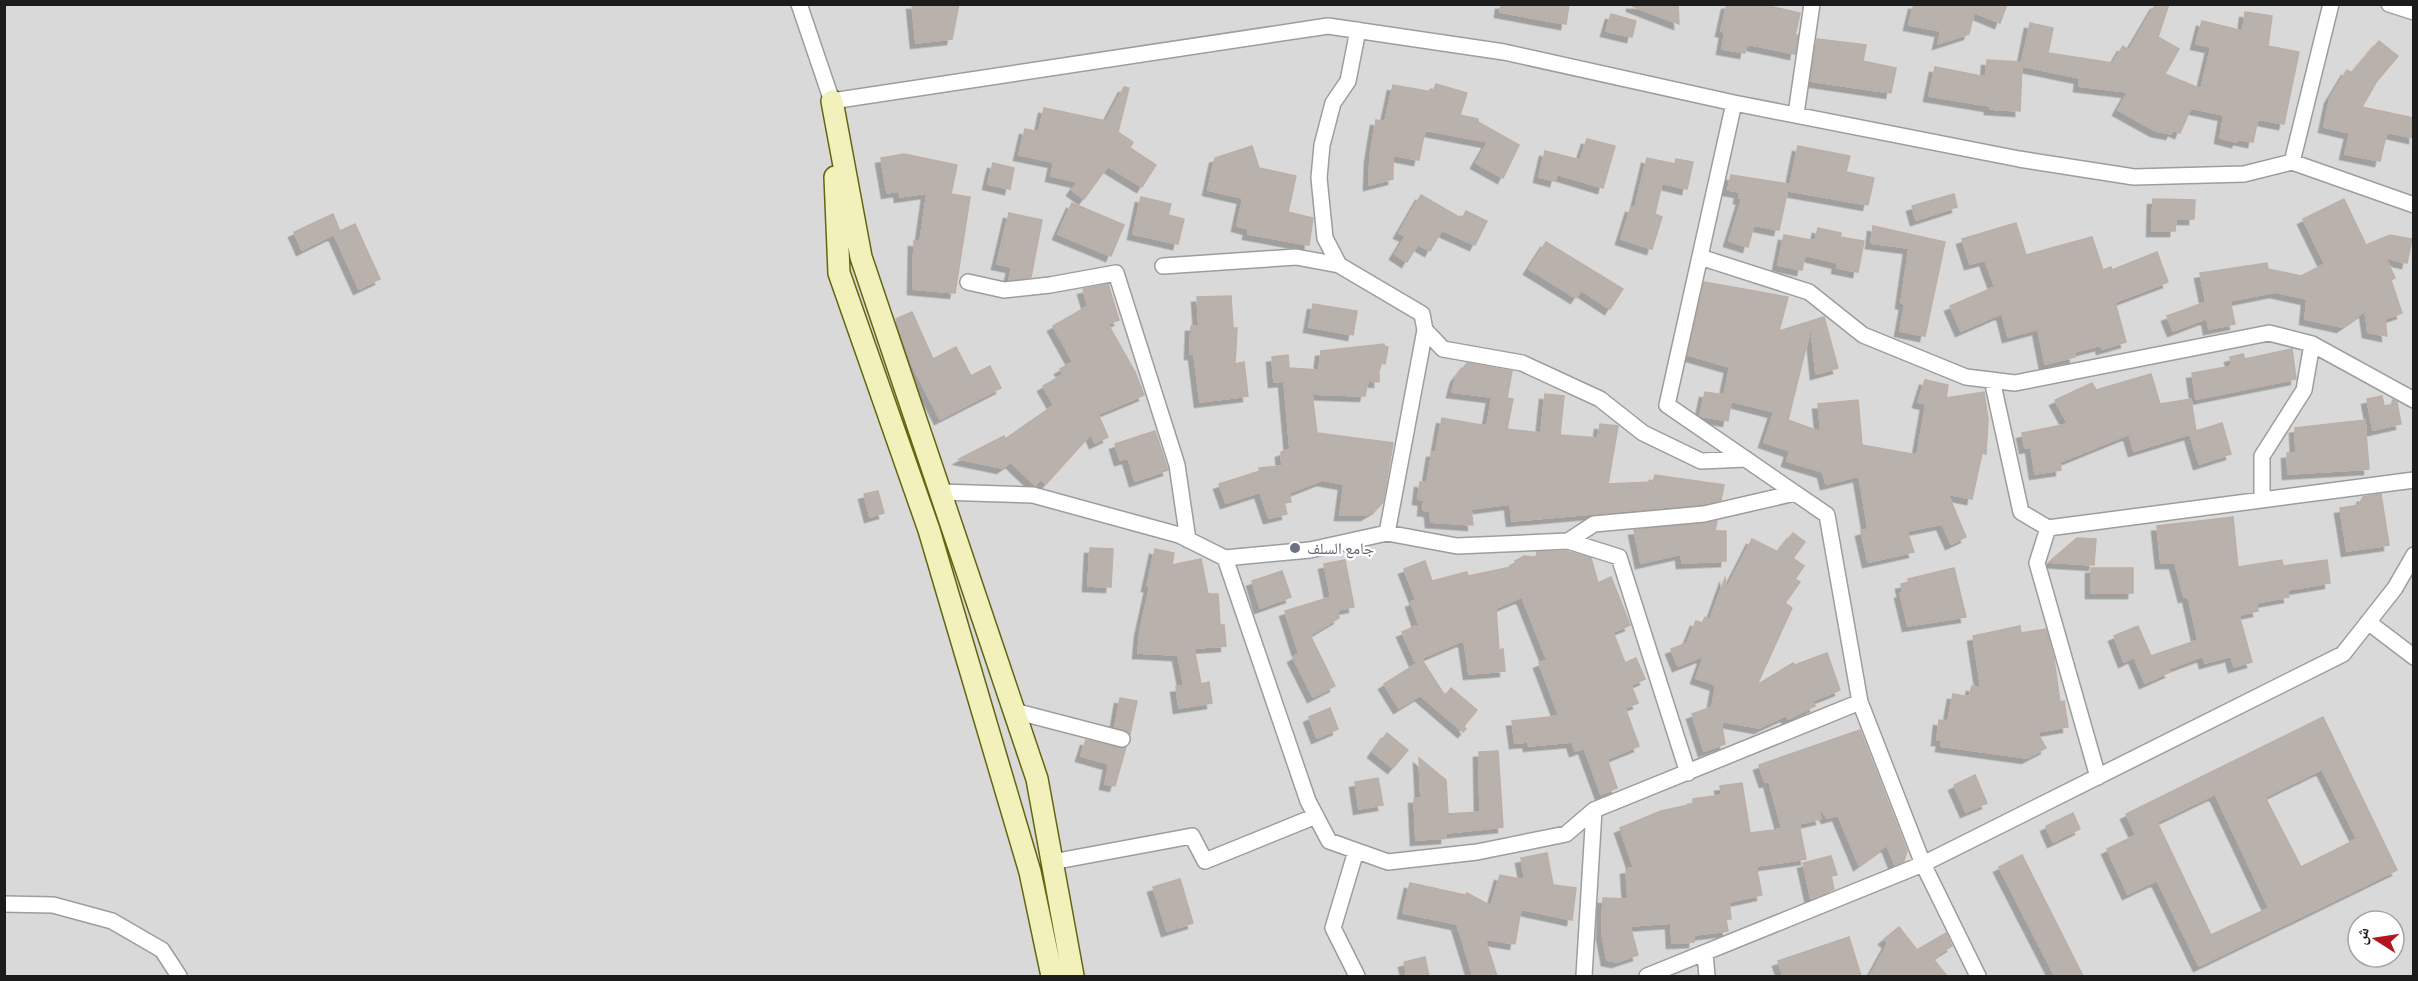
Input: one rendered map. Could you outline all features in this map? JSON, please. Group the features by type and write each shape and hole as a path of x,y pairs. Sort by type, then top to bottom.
{"main road":[{"path":"832,101 861,257 1037,779 1073,976"},
{"path":"832,101 839,273 932,541 1030,872 1052,976"}],"street":[{"path":"799,4 832,101 1328,26 1504,52 1734,103 2019,159 2134,177 2244,174 2292,162 2414,206"},
{"path":"1796,114 1812,4"},
{"path":"2292,162 2331,4"},
{"path":"2389,4 2414,12"},
{"path":"1339,265 1325,238 1319,178 1322,145 1333,103 1348,81 1358,30"},
{"path":"1734,103 1666,405 1827,515 1860,702 1923,864 1978,976"},
{"path":"1163,266 1296,257 1339,265 1422,314 1425,330 1387,533"},
{"path":"1700,257 1809,292 1863,335 1966,377 2015,383 2269,333 2312,344 2414,400"},
{"path":"968,282 1004,290 1116,273 1177,465 1188,540"},
{"path":"1425,330 1443,349 1522,363 1600,399 1643,433 1701,461 1746,459"},
{"path":"2262,500 2262,456 2304,390 2312,344"},
{"path":"1992,380 2021,512 2048,528 2414,480"},
{"path":"940,492 1033,495 1188,540 1225,558 1310,549 1387,533 1457,546 1568,541 1619,557 1688,772"},
{"path":"1568,541 1594,524 1704,514 1795,493"},
{"path":"2048,528 2037,564 2098,777"},
{"path":"1647,976 1923,864 2343,654 2396,588 2414,555"},
{"path":"1225,558 1308,801 1329,841 1388,862 1477,852 1566,834 1594,810 1860,702"},
{"path":"2368,622 2414,657"},
{"path":"1014,711 1122,739"},
{"path":"1584,976 1594,810"},
{"path":"1052,862 1192,836 1205,861 1316,816"},
{"path":"1356,851 1333,928 1357,976"},
{"path":"4,904 53,905 112,921 162,950 179,976"},
{"path":"1705,953 1707,976"}],"shaded area":[{"path":"5,5 2413,5 2413,976 5,976"}],"building":[{"path":"912,4 959,4 952,39 916,43"},
{"path":"1501,4 1569,4 1566,24 1500,12"},
{"path":"1632,4 1678,4 1679,24 1632,6"},
{"path":"1727,4 1760,4 1800,13 1795,35 1798,35 1795,54 1747,44 1745,53 1722,49 1725,32 1721,31"},
{"path":"1914,4 2007,4 2000,23 1974,12 1969,34 1938,44 1941,31 1909,25"},
{"path":"2156,4 2169,4 2158,37 2179,49 2165,74 2201,89 2211,47 2196,44 2202,21 2243,31 2245,12 2272,16 2268,46 2299,52 2284,124 2258,119 2253,142 2238,139 2237,142 2220,138 2224,115 2191,108 2180,133 2173,130 2171,134 2156,131 2118,110 2128,92 2079,86 2080,78 2022,66 2020,111 1990,109 1990,106 1929,96 1935,67 1986,77 1987,60 2022,62 2030,23 2053,28 2048,53 2113,63 2123,46 2129,50"},
{"path":"1611,14 1636,21 1632,37 1606,31"},
{"path":"1817,39 1866,45 1863,61 1896,68 1891,93 1811,81"},
{"path":"2379,41 2398,56 2377,81 2362,107 2414,118 2414,138 2387,132 2380,161 2345,154 2350,133 2324,127 2330,98 2347,70 2352,73"},
{"path":"1436,84 1467,93 1460,115 1478,119 1478,122 1519,145 1503,178 1476,163 1488,142 1425,130 1419,160 1393,155 1393,179 1369,185 1370,157 1376,120 1385,122 1393,85 1433,92"},
{"path":"1124,87 1129,88 1118,132 1133,142 1130,148 1156,165 1142,187 1108,166 1084,199 1072,190 1078,182 1051,176 1054,162 1019,155 1025,129 1039,132 1044,108 1106,121"},
{"path":"1587,139 1615,146 1603,188 1557,174 1555,181 1539,177 1545,151 1580,160"},
{"path":"1252,146 1259,168 1296,176 1288,212 1313,218 1309,245 1248,234 1249,229 1237,226 1243,198 1208,190 1215,158"},
{"path":"1798,146 1850,156 1846,172 1874,178 1868,205 1789,191"},
{"path":"904,154 957,165 951,194 970,197 955,293 913,289 914,241 920,242 927,193 900,197 899,191 887,193 881,158"},
{"path":"1647,158 1675,164 1676,159 1693,162 1687,189 1662,183 1655,214 1662,217 1652,249 1621,239 1631,207 1635,208"},
{"path":"993,163 1014,168 1010,189 988,184"},
{"path":"1731,175 1789,184 1779,230 1754,225 1748,247 1729,241 1742,199 1739,198 1740,192 1728,190"},
{"path":"1954,194 1957,207 1916,220 1912,206"},
{"path":"1421,195 1462,219 1466,211 1487,221 1475,245 1442,230 1430,251 1418,244 1407,262 1395,254 1406,236 1399,233"},
{"path":"1141,197 1171,204 1168,215 1184,219 1178,244 1133,234"},
{"path":"2153,199 2195,200 2194,219 2176,219 2175,231 2152,231"},
{"path":"2344,199 2366,245 2390,235 2412,239 2407,263 2386,258 2395,278 2391,280 2402,313 2385,319 2387,336 2368,332 2365,311 2342,327 2305,319 2307,299 2275,292 2230,301 2235,324 2209,329 2207,318 2173,331 2167,316 2206,302 2200,273 2267,263 2268,269 2301,276 2325,264 2303,219"},
{"path":"1072,203 1124,225 1111,256 1058,234"},
{"path":"1009,213 1042,220 1031,277 1009,280 1012,267 997,264"},
{"path":"333,214 340,231 355,224 380,279 359,289 334,234 302,250 294,232"},
{"path":"2016,223 2026,255 2092,237 2103,270 2111,267 2112,270 2157,252 2168,282 2115,302 2126,342 2102,349 2101,345 2074,352 2075,357 2045,364 2038,329 2008,337 2002,313 1961,331 1950,306 1995,287 1985,260 1970,264 1962,239"},
{"path":"1873,226 1945,242 1925,336 1900,331 1905,304 1901,303 1909,248 1871,243"},
{"path":"1818,228 1841,233 1840,237 1864,241 1858,272 1837,268 1838,263 1805,255 1802,270 1778,265 1784,235 1815,241"},
{"path":"1546,242 1623,289 1610,309 1581,290 1576,298 1529,269"},
{"path":"1704,282 1788,297 1779,331 1824,317 1838,368 1816,374 1811,327 1788,420 1821,432 1818,404 1858,400 1862,445 1917,455 1926,404 1918,402 1925,380 1948,385 1946,398 1984,392 1988,419 1986,454 1982,453 1972,499 1948,494 1966,537 1951,544 1942,524 1907,531 1914,552 1868,562 1861,531 1868,529 1859,476 1826,484 1823,472 1787,461 1790,451 1764,442 1774,412 1731,401 1728,421 1700,416 1705,392 1724,395 1730,367 1688,355"},
{"path":"1108,284 1119,320 1108,324 1135,372 1144,395 1098,414 1108,437 1095,443 1091,434 1046,484 1041,479 1035,485 1011,462 1002,468 959,459 1004,436 1005,439 1054,405 1043,386 1064,374 1060,369 1073,362 1053,326 1088,306 1083,289"},
{"path":"1231,296 1233,328 1237,328 1235,364 1244,362 1248,396 1200,402 1194,354 1190,354 1191,326 1199,326 1197,297"},
{"path":"1313,304 1357,311 1353,335 1309,327"},
{"path":"912,312 933,359 956,347 971,376 990,366 1001,388 940,419 914,369 896,319"},
{"path":"1384,344 1388,347 1385,364 1379,363 1379,382 1368,381 1365,396 1312,394 1317,433 1393,443 1383,502 1378,508 1366,515 1340,515 1344,484 1322,480 1289,493 1291,502 1284,503 1287,514 1269,518 1260,492 1226,503 1219,484 1260,471 1259,468 1282,466 1281,452 1290,449 1284,381 1274,382 1272,357 1288,355 1289,368 1319,370 1321,351"},
{"path":"2292,349 2296,379 2196,399 2192,373 2232,366 2230,357 2243,354 2245,359"},
{"path":"1467,363 1512,371 1507,398 1513,399 1507,429 1541,433 1545,394 1564,396 1560,435 1598,438 1600,424 1618,426 1608,484 1653,482 1655,475 1724,485 1721,500 1702,504 1512,521 1510,504 1471,509 1473,525 1431,522 1430,511 1423,510 1424,500 1418,499 1420,482 1427,483 1432,452 1436,452 1442,418 1487,426 1492,397 1452,392 1456,377"},
{"path":"2151,374 2160,404 2191,399 2196,431 2222,423 2231,454 2199,464 2190,434 2134,451 2129,434 2060,462 2061,470 2035,474 2031,447 2025,448 2022,433 2068,424 2055,400 2092,383 2096,390"},
{"path":"2382,396 2384,406 2391,405 2393,400 2397,402 2401,424 2373,430 2367,399"},
{"path":"2365,420 2369,469 2288,474 2287,453 2296,453 2295,428"},
{"path":"1155,431 1168,470 1135,481 1128,458 1120,460 1115,444"},
{"path":"878,491 884,513 870,517 864,494"},
{"path":"2381,494 2389,545 2347,551 2340,508 2359,505 2363,497"},
{"path":"2233,517 2238,567 2282,560 2283,566 2327,560 2330,583 2287,590 2289,597 2256,603 2258,611 2239,615 2252,662 2234,667 2231,656 2205,663 2203,656 2168,669 2170,672 2145,683 2134,657 2124,662 2114,636 2138,626 2151,656 2198,640 2188,596 2184,597 2175,563 2161,563 2157,526"},
{"path":"1717,521 1715,531 1726,531 1726,561 1682,563 1681,554 1641,563 1634,530"},
{"path":"1793,533 1805,542 1793,558 1804,566 1795,579 1800,582 1785,603 1792,608 1757,685 1793,663 1795,665 1827,653 1840,690 1812,701 1815,706 1788,719 1787,715 1759,728 1721,721 1725,744 1704,751 1692,714 1712,707 1716,685 1696,678 1704,656 1678,666 1671,649 1687,643 1696,621 1702,623 1705,617 1710,620 1725,578 1727,588 1752,539 1778,552"},
{"path":"2077,538 2096,539 2094,565 2049,562"},
{"path":"1090,548 1113,549 1111,587 1088,586"},
{"path":"1155,549 1174,553 1172,565 1201,559 1208,594 1218,594 1220,625 1224,625 1226,646 1194,648 1201,684 1209,682 1212,703 1179,708 1176,687 1184,686 1178,655 1138,653 1140,631 1150,586 1147,586"},
{"path":"1565,551 1591,558 1598,583 1611,577 1630,625 1613,632 1625,663 1636,658 1645,679 1631,685 1638,703 1625,708 1639,746 1607,759 1617,788 1601,794 1584,748 1575,751 1572,742 1529,746 1528,742 1515,743 1512,721 1559,716 1539,663 1547,660 1522,597 1496,608 1499,650 1503,649 1505,671 1469,674 1464,640 1415,661 1402,632 1419,625 1411,602 1416,600 1404,569 1425,561 1432,581 1467,572 1468,576 1516,566 1515,561 1524,556 1536,557 1537,552"},
{"path":"1345,560 1354,607 1337,610 1339,618 1310,635 1335,686 1313,697 1293,657 1299,654 1285,611 1331,597 1324,564"},
{"path":"1954,568 1966,617 1908,626 1900,593 1903,593 1901,584 1909,582 1908,579"},
{"path":"2091,568 2133,568 2133,593 2091,593"},
{"path":"1282,571 1291,597 1260,608 1252,581"},
{"path":"2020,626 2021,633 2046,629 2054,659 2060,702 2064,701 2068,727 2037,732 2046,748 2027,758 1941,746 1942,740 1937,740 1939,720 1948,721 1953,694 1969,697 1972,686 1981,688 1973,636"},
{"path":"1422,660 1445,696 1451,688 1477,710 1464,726 1466,729 1463,732 1420,695 1399,708 1384,684"},
{"path":"1120,698 1137,701 1130,734 1115,727"},
{"path":"1330,708 1338,729 1317,738 1309,717"},
{"path":"2323,717 2397,870 2199,966 2157,880 2128,894 2107,849 2136,835 2126,814","holes":["2322,769 2357,839 2301,867 2265,797","2215,794 2269,908 2211,935 2157,822"]},
{"path":"1860,730 1907,851 1904,861 1895,865 1887,845 1859,865 1838,815 1827,818 1817,803 1821,819 1799,824 1806,859 1756,866 1762,895 1729,902 1731,919 1726,919 1728,931 1694,935 1694,942 1672,943 1671,923 1630,926 1638,955 1617,962 1607,960 1602,934 1603,898 1628,899 1626,869 1634,868 1620,828 1661,811 1693,804 1693,799 1722,795 1720,786 1742,783 1750,833 1782,829 1769,781 1765,782 1759,765"},
{"path":"1387,733 1408,750 1393,768 1373,752"},
{"path":"1086,740 1120,748 1126,747 1115,786 1105,784 1109,764 1081,756"},
{"path":"1498,751 1503,827 1446,833 1446,838 1416,840 1414,798 1421,798 1419,758 1446,780 1448,814 1480,812 1479,752"},
{"path":"1975,775 1987,803 1966,812 1954,785"},
{"path":"1378,778 1383,805 1359,809 1355,782"},
{"path":"2073,813 2080,829 2053,842 2046,826"},
{"path":"1547,853 1553,885 1576,888 1572,920 1521,909 1515,944 1485,939 1497,976 1473,976 1457,924 1403,913 1410,883 1465,895 1467,893 1491,906 1500,875 1525,880 1521,858"},
{"path":"2022,855 2083,976 2055,976 1999,867"},
{"path":"1831,856 1837,875 1831,876 1834,889 1811,899 1803,863"},
{"path":"1180,879 1193,923 1167,931 1153,887"},
{"path":"1899,927 1917,950 1946,933 1952,946 1937,955 1938,957 1934,960 1947,976 1870,976 1888,943 1884,939"},
{"path":"1849,937 1861,976 1783,976 1778,961"},
{"path":"1425,957 1429,976 1407,976 1404,962"}],"place":[{"name":"جامع السلف","path":"1295,548"}]}
